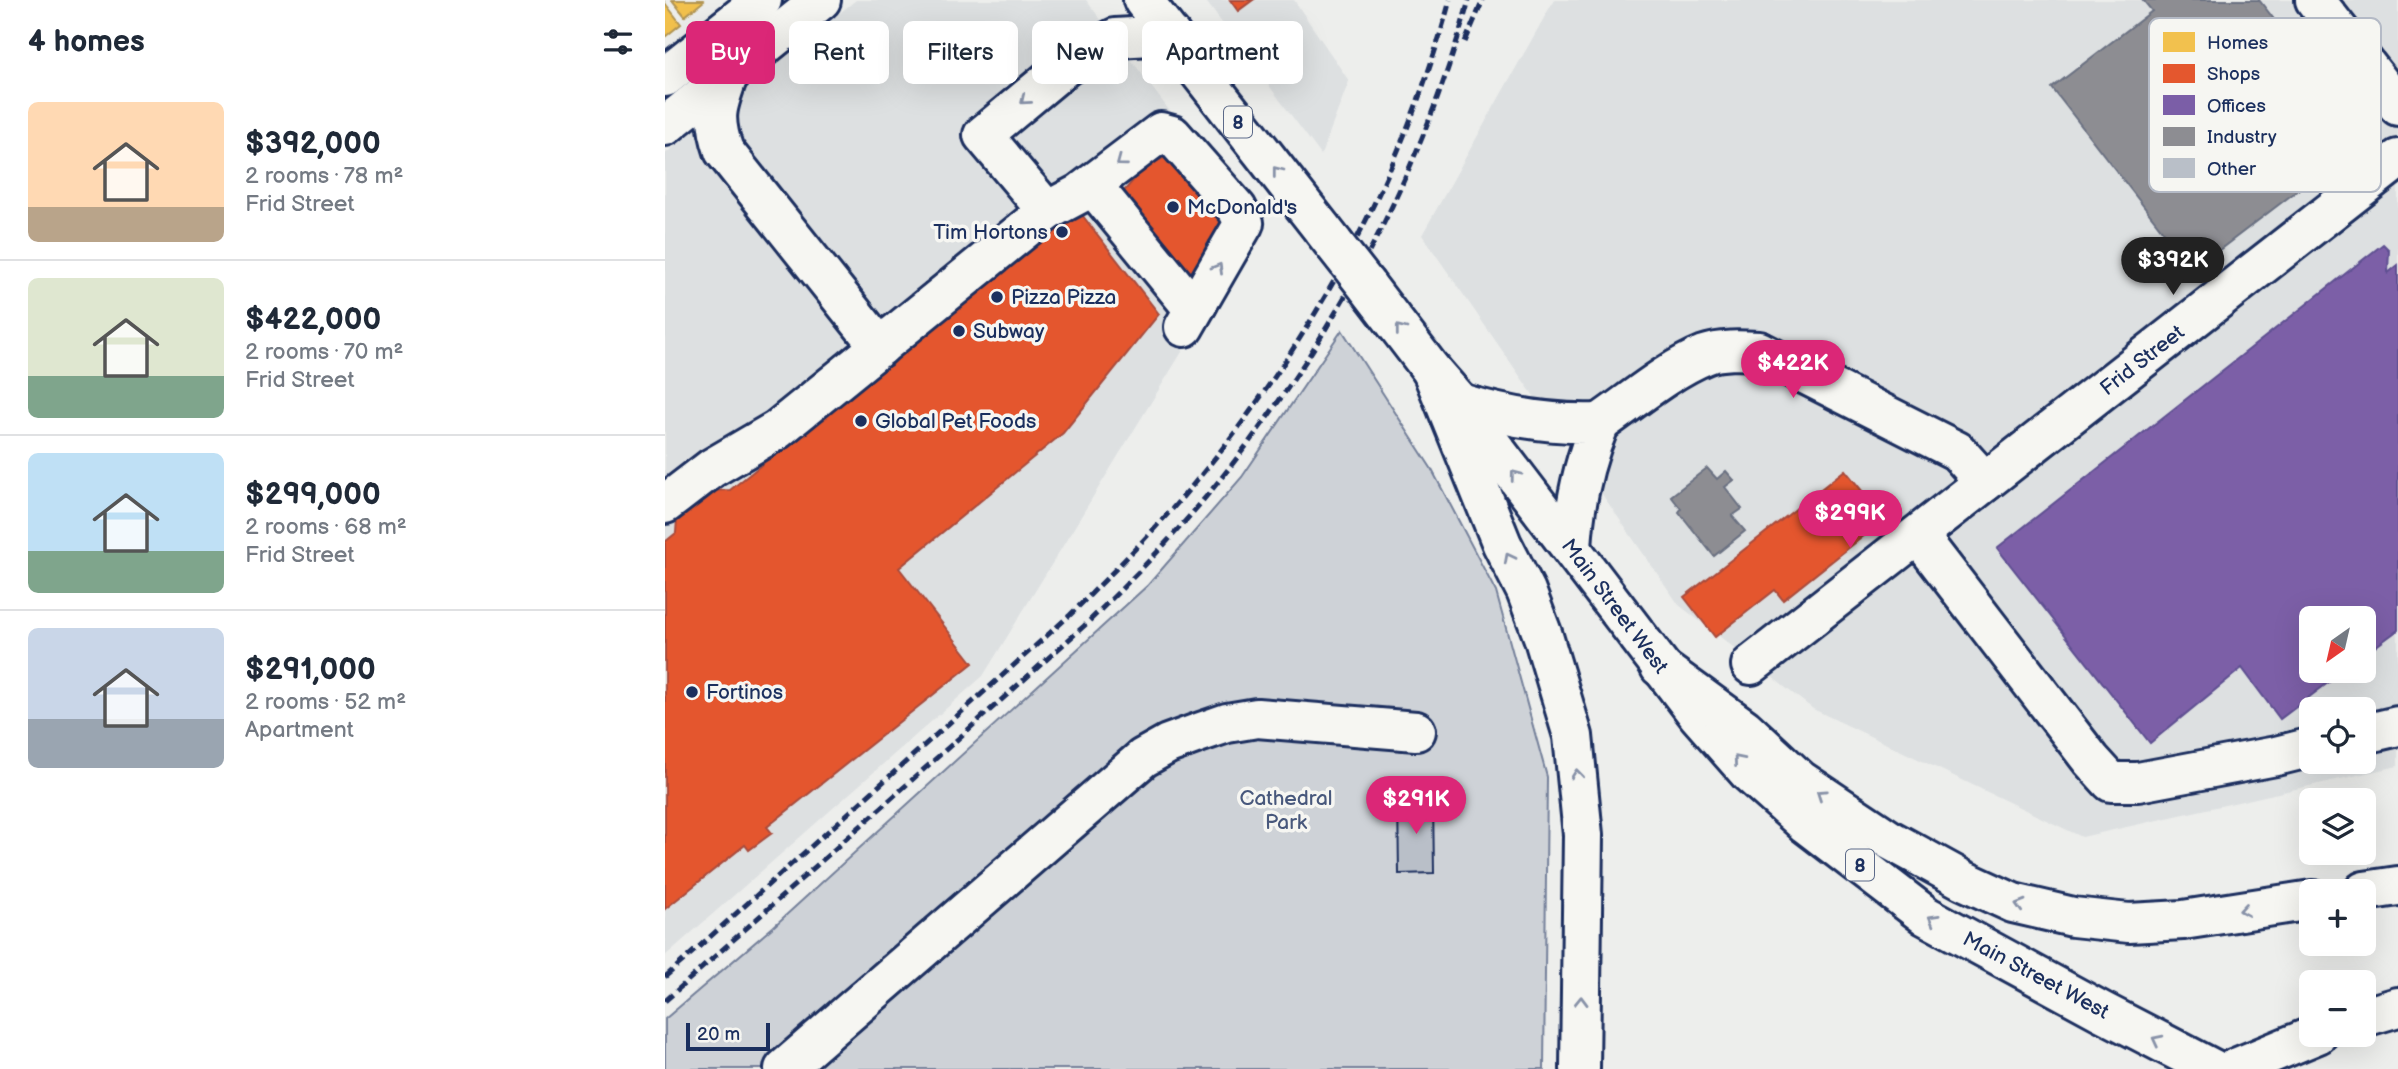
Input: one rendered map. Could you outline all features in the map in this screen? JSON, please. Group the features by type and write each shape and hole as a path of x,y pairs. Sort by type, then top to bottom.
{"main road":[{"path":"665,77 762,0"},
{"path":"775,36 821,0"},
{"name":"Main Street West","path":"1143,0 1160,21"},
{"path":"2315,0 2329,18"},
{"path":"665,504 712,468 777,430 1073,197 1161,132 1172,135 1237,209 1244,223 1191,315 1187,301 1073,197 983,135 1066,66 1115,38 1142,37"},
{"path":"665,126 716,84"},
{"path":"725,84 717,106 716,128 724,151 880,347"},
{"name":"Main Street West","path":"1209,84 1432,371 1460,403 1660,667 1749,773 1806,824 1926,916 2213,1069"},
{"path":"2381,84 2398,106"},
{"name":"Frid Street","path":"2381,172 2398,159"},
{"name":"Frid Street","path":"1751,665 2356,192"},
{"path":"1460,403 1495,414 1565,424 1600,423 1684,366 1707,354 1731,350 1759,351 1957,450 1985,482"},
{"path":"1432,371 1502,544 1526,591 1543,636 1573,736 1583,835 1580,1069"},
{"path":"1571,549 1579,483 1600,423"},
{"path":"1918,535 2091,760 2111,782 2138,782 2299,750"},
{"path":"1660,667 1744,728 1800,780 1890,840 2013,904 2073,917 2129,923 2183,920 2299,902"},
{"path":"783,1069 1143,758 1168,744 1227,723 1257,718 1416,731"},
{"path":"2376,731 2398,726"},
{"path":"2376,889 2398,886"},
{"path":"2376,1013 2398,1007"},
{"path":"2233,1069 2299,1042"}],"shaded area":[{"path":"856,0 1086,0 1102,21 1032,21 1032,84 1128,84 1128,56 1142,74 1142,84 1149,84 1258,228 983,676 665,956 665,154 752,84 775,84 775,65 789,54 789,84 889,84 889,21 830,21"},
{"path":"1205,0 1294,0 1349,81 1321,155 1268,84 1303,84 1303,21 1221,21"},
{"path":"1554,0 2398,0 2398,766 2376,771 2376,697 2299,697 2299,774 2362,774 2082,837 1813,709 1679,605 1422,235"}],"green space":[{"name":"Cathedral Park","path":"1342,330 1431,468 1496,592 1547,777 1544,1069 665,1069 665,1019 773,927 1148,585 1242,477"}],"building: Homes":[{"path":"672,0 703,0 704,1 685,16"},
{"path":"665,3 681,24 665,37"}],"building: Shops":[{"path":"1230,0 1253,0 1238,11"},
{"name":"McDonald's","path":"1171,154 1227,227 1209,241 1219,253 1189,278 1118,198 1144,168"},
{"path":"1079,211 1159,314 1063,433 899,568 973,663 767,827 772,833 749,850 745,845 665,909 665,542 676,533 677,518 709,491 730,490"},
{"path":"1845,470 1885,519 1783,600 1775,590 1715,637 1684,597"}],"building: Offices":[{"path":"2383,244 2389,250 2388,273 2398,265 2398,630 2377,645 2377,606 2299,606 2299,683 2328,683 2309,697 2299,697 2299,705 2280,719 2242,668 2150,743 1997,548"}],"building: Industry":[{"path":"2143,0 2259,0 2273,18 2149,18 2149,192 2295,192 2193,270 2052,88 2152,11"},
{"path":"1707,468 1717,479 1726,471 1734,480 1725,487 1742,509 1732,516 1745,531 1714,556 1679,512 1681,509 1671,496"}],"building: Other":[{"path":"1398,799 1433,799 1434,873 1399,874"}],"railway":[{"path":"665,977 1070,615 1167,515 1225,445 1307,327 1343,265 1404,135 1450,0"},
{"path":"665,1001 1084,626 1167,541 1240,454 1323,334 1392,205 1422,138 1469,0"},
{"path":"1465,42 1483,0"}],"place":[{"name":"McDonald's","path":"1173,207"},
{"name":"Tim Hortons","path":"1062,232"},
{"name":"Pizza Pizza","path":"997,297"},
{"name":"Subway","path":"959,331"},
{"name":"Global Pet Foods","path":"861,421"},
{"name":"Fortinos","path":"692,692"}]}
